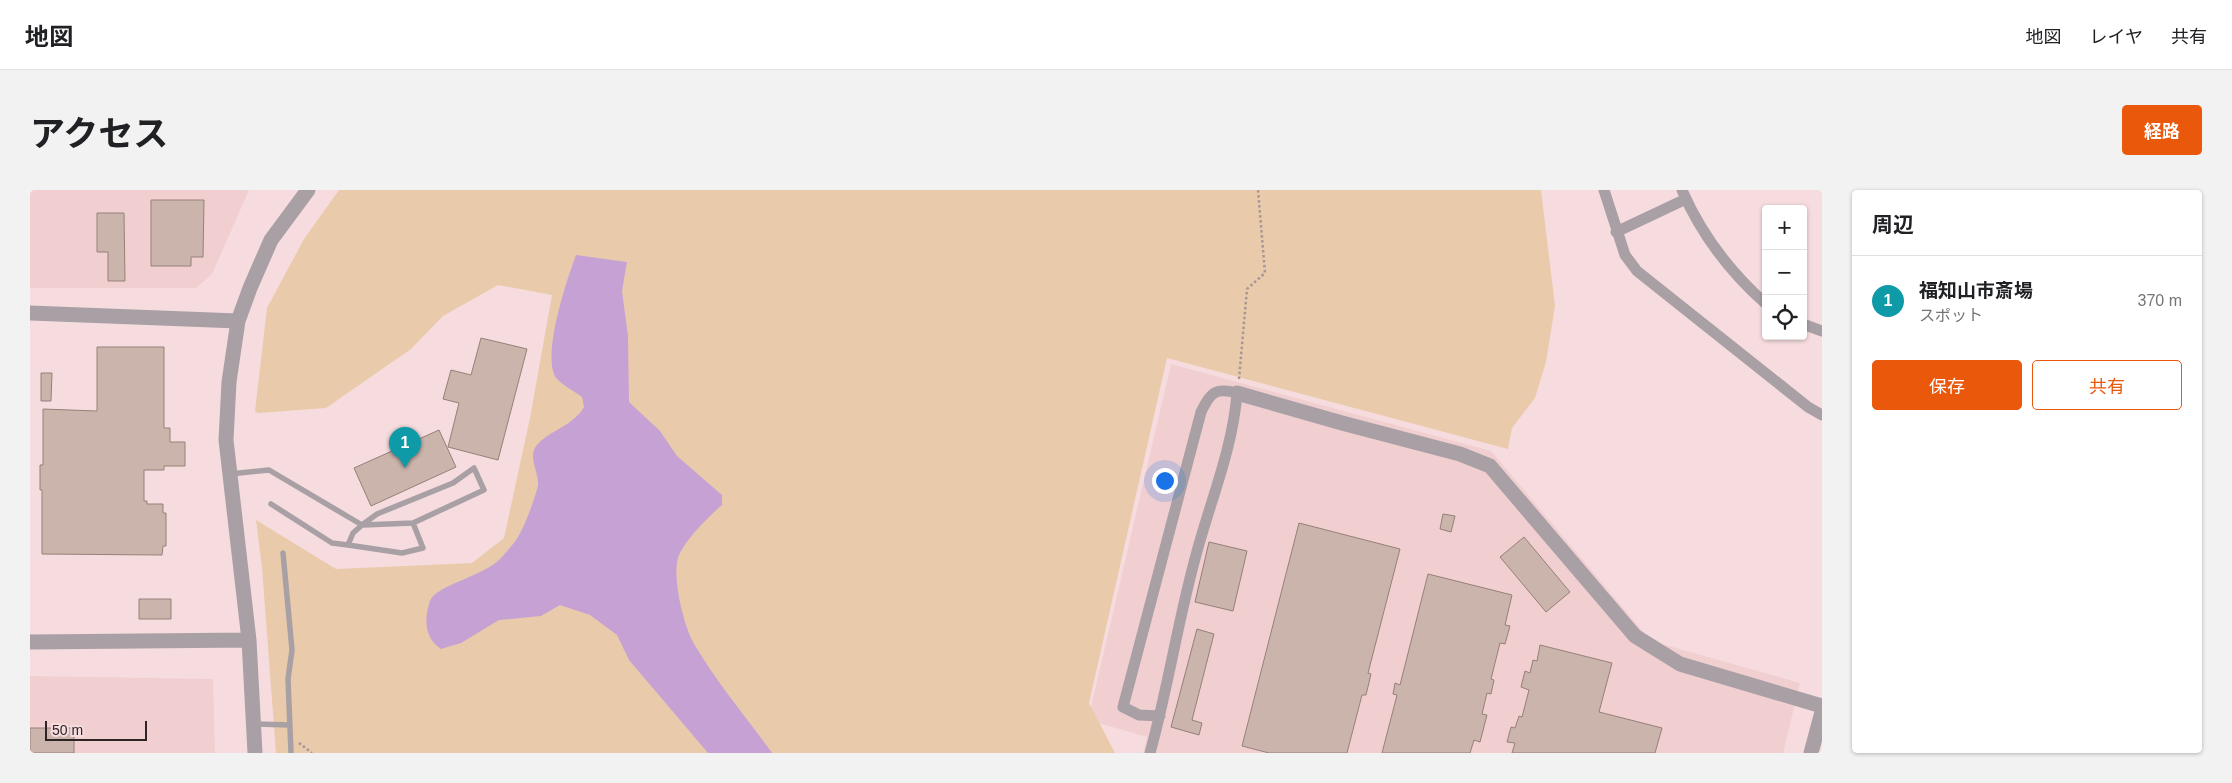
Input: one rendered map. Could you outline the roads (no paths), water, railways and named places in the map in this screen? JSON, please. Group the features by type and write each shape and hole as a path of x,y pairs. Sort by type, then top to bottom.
{"street":[{"path":"255,753 249,640 226,440 228,392 238,321 271,240 308,190"},
{"path":"1604,190 1625,255 1637,271 1808,407 1822,415"},
{"path":"1616,232 1684,195 1721,257 1741,282 1762,300"},
{"path":"30,313 238,321"},
{"path":"1807,325 1822,331"},
{"path":"1160,716 1138,715 1123,707 1201,412 1208,396 1223,389 1460,454 1490,466 1635,636 1680,664 1822,706"},
{"path":"1150,753 1195,558 1235,418 1237,393"},
{"path":"30,642 249,640"},
{"path":"1811,753 1822,712"}],"lane":[{"path":"230,474 269,470 362,525 413,523 484,490 474,468 453,483 377,514 362,525 353,533 348,545"},
{"path":"271,504 332,543 402,553 423,548 413,523"},
{"path":"283,553 292,650 288,679 292,753"},
{"path":"254,723 290,725"}],"place":[{"name":"福知山市斎場","path":"405,468"}]}
